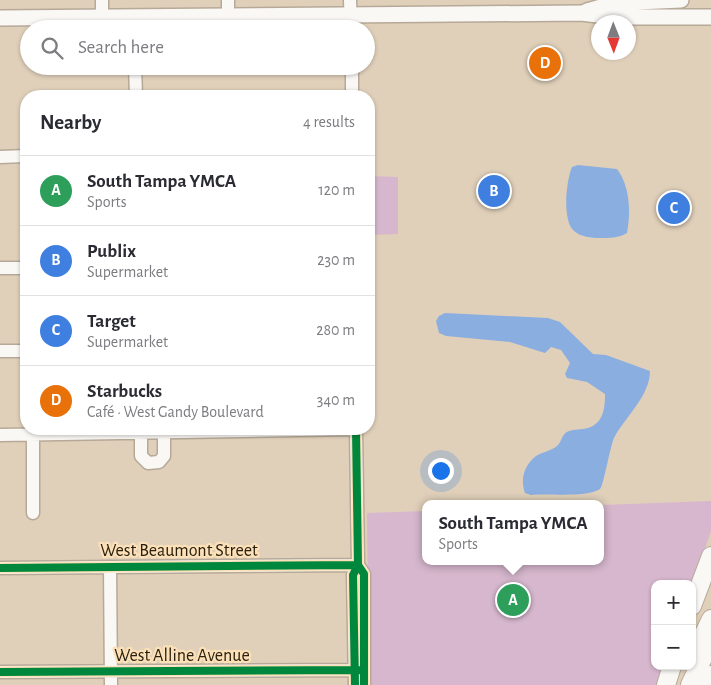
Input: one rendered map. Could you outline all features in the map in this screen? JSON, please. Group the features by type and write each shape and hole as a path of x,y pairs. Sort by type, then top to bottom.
{"highway":[{"path":"696,595 711,556"},
{"path":"696,651 711,619"},
{"path":"690,685 711,641"},
{"path":"666,685 671,670"},
{"path":"682,685 688,670"},
{"path":"707,685 711,675"}],"main road":[{"path":"581,12 615,3 681,0"},
{"path":"175,20 228,16 581,12 615,17 711,17"},
{"path":"0,18 102,17 118,20"}],"street":[{"path":"102,0 102,17"},
{"path":"228,0 228,16"},
{"path":"135,75 136,90"},
{"path":"352,75 352,90"},
{"path":"0,157 20,156"},
{"path":"0,268 20,268"},
{"path":"0,351 20,351"},
{"path":"0,435 20,433"},
{"path":"32,513 33,435"},
{"path":"141,435 141,456 148,463 159,462 164,456 164,435"},
{"path":"355,685 360,670 364,574 358,565 356,435"},
{"name":"West Beaumont Street","path":"0,568 358,565"},
{"path":"110,567 111,685"},
{"path":"360,670 364,685"},
{"name":"West Alline Avenue","path":"0,672 360,670"}],"shaded area":[{"path":"375,176 398,177 398,234 375,235"},
{"path":"711,501 711,531 694,580 651,580 651,670 664,670 659,685 369,685 367,513 422,511 422,565 604,565 604,505"}],"water":[{"path":"578,165 617,169 627,191 629,217 627,233 614,237 590,237 577,233 570,226 566,200 568,182 572,167"},
{"path":"445,313 548,318 560,322 593,354 606,355 650,371 649,380 642,398 614,438 600,489 593,492 576,494 531,495 525,493 523,478 526,468 532,460 557,446 566,432 588,428 597,422 604,409 605,394 587,382 567,378 565,374 570,363 561,350 551,347 545,353 510,342 446,336 439,333 436,321 439,316"}],"cycle path":[{"path":"355,685 353,575 358,565 356,435"},
{"path":"358,565 364,574 364,685"},
{"path":"0,568 358,565"},
{"path":"0,672 364,670"}],"place":[{"name":"Starbucks","path":"545,63"},
{"name":"Publix","path":"494,191"},
{"name":"Target","path":"674,208"},
{"name":"South Tampa YMCA","path":"513,600"}]}
